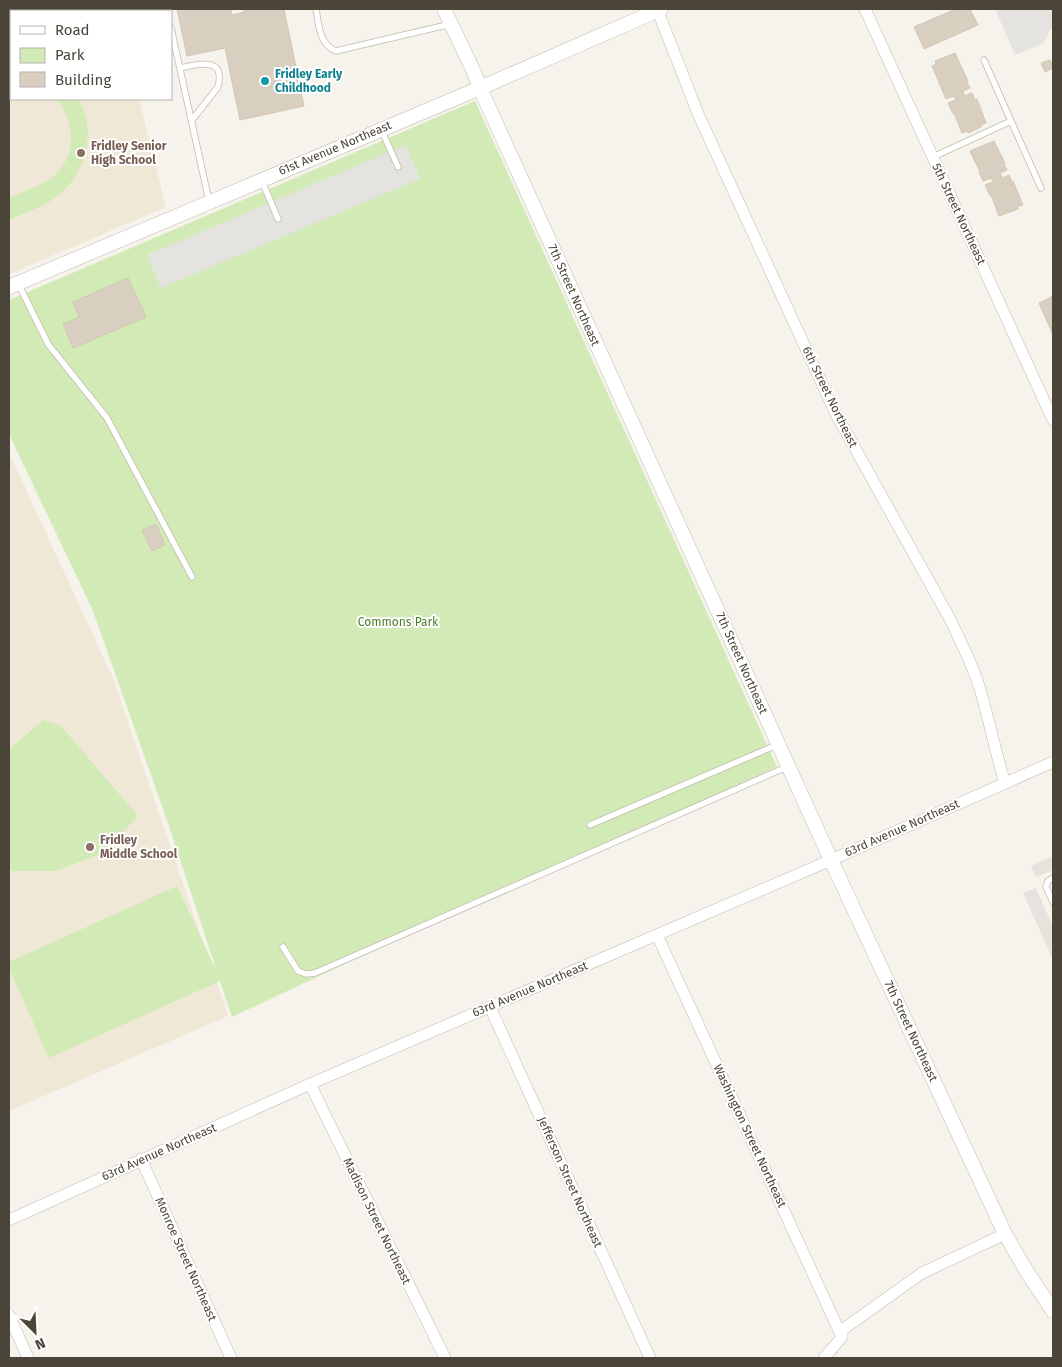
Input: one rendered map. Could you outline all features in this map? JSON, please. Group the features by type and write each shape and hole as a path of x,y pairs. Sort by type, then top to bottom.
{"street":[{"name":"7th Street Northeast","path":"444,9 831,860 1005,1234 1053,1311"},
{"name":"61st Avenue Northeast","path":"14,285 480,88 659,9"},
{"name":"6th Street Northeast","path":"659,9 699,116 836,414 950,619 965,651 979,684 1005,783"},
{"name":"5th Street Northeast","path":"865,9 1052,413"},
{"name":"63rd Avenue Northeast","path":"9,1220 310,1084 831,860 1053,762"},
{"name":"Washington Street Northeast","path":"657,935 842,1337"},
{"name":"Jefferson Street Northeast","path":"490,1007 650,1358"},
{"name":"Madison Street Northeast","path":"310,1084 445,1358"},
{"name":"Monroe Street Northeast","path":"141,1160 231,1358"},
{"path":"824,1358 842,1337 842,1330 922,1273 1005,1234"},
{"path":"9,1315 28,1358"}],"lane":[{"path":"316,9 323,42 329,48 336,51 451,24"},
{"path":"172,32 209,201"},
{"path":"984,60 1041,188"},
{"path":"180,68 204,63 211,64 216,68 219,80 218,87 192,120"},
{"path":"933,157 1011,121"},
{"path":"381,129 398,167"},
{"path":"261,179 278,219"},
{"path":"14,285 48,344 107,418 192,577"},
{"path":"590,825 779,744"},
{"path":"283,947 298,971 306,974 314,973 788,766"},
{"path":"1053,878 1048,881 1046,886 1053,902"}],"shaded area":[{"name":"Fridley Senior High School","path":"9,9 117,9 10,10 10,100 139,100 166,207 9,274"},
{"path":"995,9 1052,9 1053,29 1050,30 1044,43 1015,55"},
{"path":"406,145 420,179 161,288 147,255"},
{"name":"Fridley Middle School","path":"9,453 113,678 228,1016 9,1111"},
{"path":"1053,856 1053,870 1036,877 1031,866"},
{"path":"1036,888 1053,927 1053,960 1023,893"}],"green space":[{"path":"57,100 78,100 85,115 88,137 81,166 70,184 57,196 38,208 9,220 9,198 45,182 55,175 68,155 71,144 71,132 63,109"},
{"name":"Commons Park","path":"475,101 777,767 440,919 232,1017 220,981 49,1058 9,968 9,962 177,886 217,972 169,826 93,611 9,434 9,300"},
{"path":"43,720 60,725 138,816 103,853 55,871 13,871 9,868 9,750"}],"building":[{"name":"Fridley Early Childhood","path":"177,9 231,9 232,15 244,12 244,9 284,9 304,106 240,120 225,48 187,56"},
{"path":"956,9 970,9 978,25 924,49 914,27"},
{"path":"955,53 970,88 963,91 965,96 972,93 975,100 977,99 986,123 968,133 967,131 962,133 948,103 956,100 954,96 946,99 932,66 936,64 935,61"},
{"path":"1050,60 1053,68 1045,72 1041,63"},
{"path":"994,141 1007,170 1000,173 1002,178 1009,175 1023,205 1017,207 1018,209 999,216 985,185 993,182 991,178 983,181 970,151"},
{"path":"128,278 146,317 73,348 63,324 79,317 73,302"},
{"path":"1053,296 1053,335 1039,303"},
{"path":"156,524 165,545 152,551 142,530"}],"place":[{"name":"Fridley Early Childhood","path":"265,81"},
{"name":"Fridley Senior High School","path":"81,153"},
{"name":"Fridley Middle School","path":"90,847"}]}
